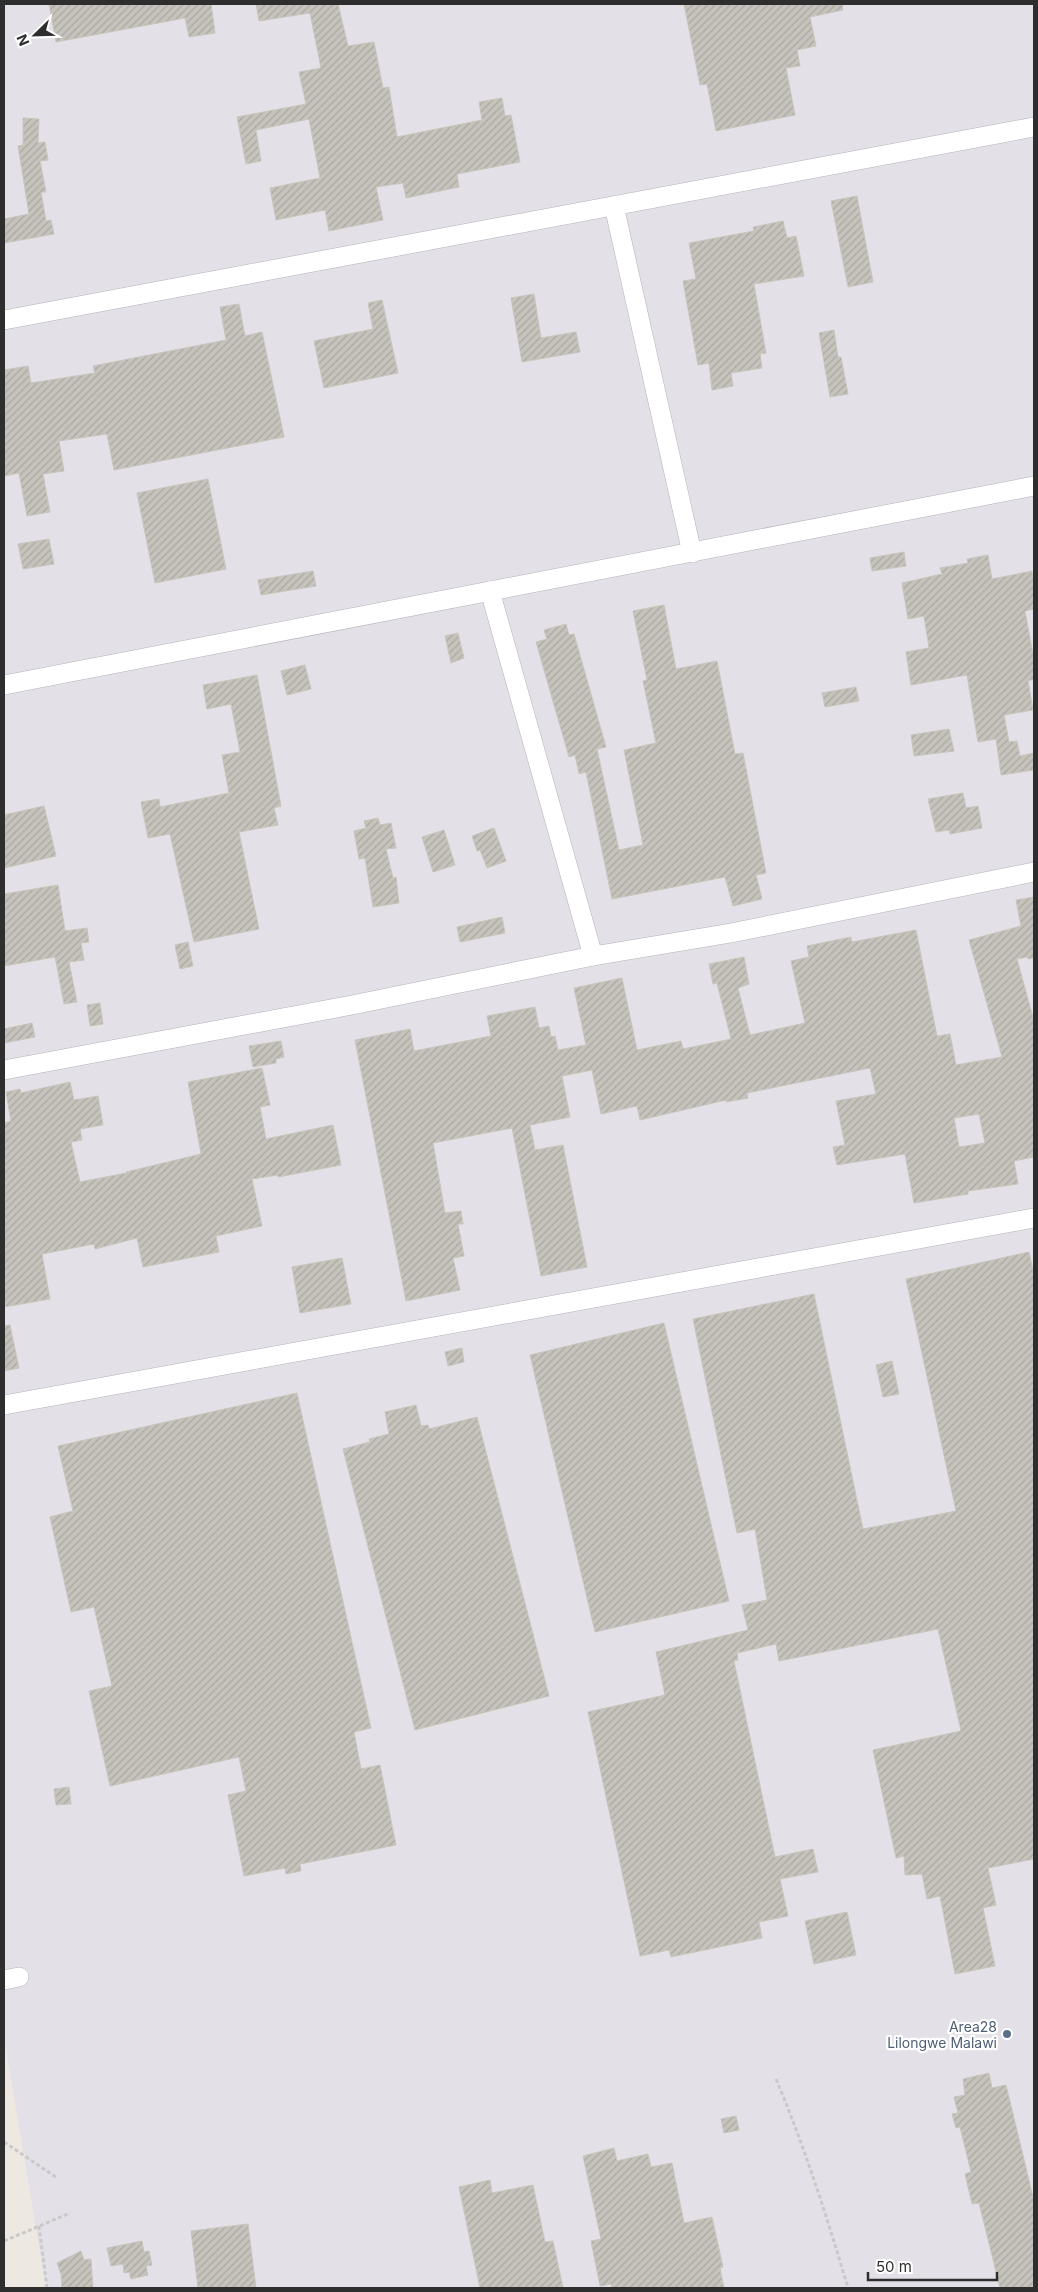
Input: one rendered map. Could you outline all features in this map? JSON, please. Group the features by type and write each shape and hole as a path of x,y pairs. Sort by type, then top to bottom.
{"street":[{"path":"4,320 1034,127"},
{"path":"614,206 692,553"},
{"path":"4,685 1034,486"},
{"path":"490,591 593,956"},
{"path":"4,1070 352,1005 593,956 750,929 1034,872"},
{"path":"4,1405 1034,1218"}],"path":[{"path":"776,2079 802,2144 829,2223 848,2288"},
{"path":"4,2142 56,2177"},
{"path":"4,2241 70,2214"},
{"path":"39,2226 47,2288"}],"shaded area":[{"path":"4,4 1034,4 1034,2288 46,2288 4,2038"}],"building":[{"path":"49,4 211,4 215,33 189,37 185,18 56,42"},
{"path":"256,4 338,4 348,46 374,42 383,88 389,87 397,137 482,120 479,102 502,98 505,116 511,115 520,162 457,174 459,187 406,198 403,183 376,187 383,220 329,231 325,210 276,220 270,188 320,178 309,119 256,130 261,161 246,164 237,117 306,104 299,72 321,68 310,13 259,21"},
{"path":"684,4 842,4 843,10 810,17 816,46 797,50 800,66 786,68 795,115 716,131 707,84 700,85"},
{"path":"23,118 39,119 38,143 45,142 48,160 40,161 46,192 41,192 46,221 51,220 54,234 4,243 4,219 29,214 18,146 23,145"},
{"path":"857,196 873,282 848,287 831,201"},
{"path":"783,221 787,238 796,236 804,276 754,284 766,353 760,354 762,368 731,373 733,386 712,390 709,363 698,365 683,281 696,279 689,243 754,231 753,227"},
{"path":"534,294 541,338 576,332 580,352 522,362 511,298"},
{"path":"382,300 398,373 324,388 314,341 373,329 368,303"},
{"path":"239,304 245,336 262,332 284,437 114,470 107,434 59,441 64,471 43,474 50,512 27,516 19,473 4,476 4,370 28,366 31,383 95,373 93,366 226,340 220,307"},
{"path":"834,330 838,357 841,357 848,394 830,397 819,333"},
{"path":"208,479 226,569 155,583 137,493"},
{"path":"49,539 54,564 23,569 18,544"},
{"path":"904,552 906,566 872,571 870,558"},
{"path":"988,555 992,579 1032,571 1034,584 1034,609 1025,611 1034,660 1034,679 1028,681 1033,710 1004,715 1009,742 1017,741 1020,756 1034,753 1034,770 1001,775 996,739 978,742 967,675 911,685 906,652 929,648 924,616 908,619 902,583 942,574 940,568 968,563 967,559"},
{"path":"313,571 316,586 261,595 258,580"},
{"path":"664,605 676,669 717,661 735,754 743,753 766,873 756,875 762,899 733,906 725,877 612,899 586,772 579,774 575,755 569,757 536,642 547,639 544,630 566,624 569,635 574,634 606,747 597,749 619,850 643,845 624,750 656,743 643,681 647,680 633,611"},
{"path":"458,633 464,658 451,663 445,636"},
{"path":"305,665 311,689 287,695 281,671"},
{"path":"257,675 281,806 274,808 278,825 239,832 259,929 194,942 170,834 148,838 141,802 159,799 160,807 229,793 222,755 240,752 231,704 207,709 203,685"},
{"path":"856,687 859,701 825,707 822,693"},
{"path":"949,729 954,751 914,756 911,735"},
{"path":"963,793 966,808 978,806 982,828 950,834 949,830 936,832 928,799"},
{"path":"44,806 56,856 4,868 4,815"},
{"path":"378,818 380,825 391,823 396,848 386,849 393,878 396,877 399,903 373,907 365,858 359,859 354,831 366,828 364,821"},
{"path":"494,828 506,861 487,868 480,850 477,851 472,836"},
{"path":"444,830 455,865 433,872 422,837"},
{"path":"58,885 65,931 87,928 89,942 81,943 84,960 69,962 77,1002 64,1004 55,957 4,966 4,894"},
{"path":"1034,897 1034,958 1017,959 1034,1021 1034,1157 1014,1161 1018,1184 968,1191 968,1194 914,1203 905,1154 837,1165 833,1147 845,1145 836,1101 876,1094 870,1068 747,1093 748,1098 726,1102 726,1100 640,1120 637,1106 601,1114 592,1070 562,1076 570,1117 530,1125 535,1150 563,1145 587,1267 541,1276 512,1128 433,1143 445,1213 461,1211 463,1224 458,1224 464,1256 453,1258 460,1290 406,1301 355,1040 410,1029 414,1051 491,1036 487,1016 535,1007 539,1028 549,1026 551,1037 555,1036 558,1050 586,1045 574,988 622,978 637,1050 681,1041 683,1049 731,1039 717,983 713,984 709,964 744,957 749,984 738,988 750,1035 805,1023 791,961 809,957 807,946 851,937 852,942 916,930 937,1036 950,1034 956,1065 1002,1057 969,940 1021,926 1016,900","holes":["979,1114 985,1143 959,1147 954,1118"]},
{"path":"502,917 505,933 460,942 457,927"},
{"path":"188,942 193,966 180,969 175,945"},
{"path":"100,1003 103,1024 90,1026 87,1005"},
{"path":"32,1023 35,1037 4,1043 4,1029"},
{"path":"281,1041 284,1057 276,1059 276,1063 253,1067 249,1046"},
{"path":"262,1068 270,1105 260,1107 266,1139 333,1125 341,1165 278,1177 278,1175 252,1179 262,1226 216,1236 219,1252 143,1267 137,1238 95,1249 94,1244 42,1254 50,1299 4,1307 4,1123 11,1121 6,1092 20,1089 21,1093 70,1082 74,1100 98,1096 103,1125 80,1129 82,1140 71,1142 80,1182 126,1173 201,1154 188,1082"},
{"path":"1029,1252 1034,1275 1034,1859 988,1868 996,1905 983,1908 995,1966 955,1974 940,1896 927,1899 922,1874 905,1875 904,1856 896,1858 873,1750 961,1731 938,1629 779,1661 776,1644 737,1653 738,1660 734,1661 775,1857 813,1849 818,1872 780,1879 788,1916 759,1922 762,1938 671,1957 669,1950 640,1956 588,1712 665,1695 656,1652 748,1630 742,1605 767,1600 755,1529 737,1533 693,1319 814,1294 863,1529 956,1511 906,1279"},
{"path":"342,1258 351,1304 300,1313 292,1267"},
{"path":"664,1323 729,1601 595,1632 530,1355"},
{"path":"10,1325 19,1368 4,1371 4,1326"},
{"path":"462,1348 464,1362 448,1366 445,1352"},
{"path":"892,1361 899,1394 883,1397 876,1365"},
{"path":"297,1393 371,1728 354,1732 361,1769 380,1765 396,1845 300,1864 301,1871 286,1874 285,1868 244,1876 228,1795 246,1791 239,1757 110,1786 89,1691 112,1686 94,1607 71,1612 50,1517 73,1511 58,1446"},
{"path":"416,1405 421,1426 428,1425 429,1429 477,1417 549,1696 415,1730 343,1449 370,1442 369,1439 389,1434 385,1412"},
{"path":"69,1787 71,1804 56,1805 54,1789"},
{"path":"847,1912 856,1955 814,1964 805,1921"},
{"path":"989,2073 992,2088 1006,2085 1034,2201 1034,2288 1000,2288 979,2203 972,2204 965,2174 971,2172 960,2127 956,2128 952,2114 958,2113 954,2097 965,2095 963,2079"},
{"path":"736,2116 739,2130 724,2133 721,2119"},
{"path":"614,2148 617,2161 648,2154 651,2167 672,2163 684,2223 712,2217 723,2267 720,2268 724,2288 612,2288 611,2284 600,2286 591,2241 601,2239 583,2156"},
{"path":"490,2180 492,2193 533,2185 545,2242 553,2241 563,2288 480,2288 459,2187"},
{"path":"248,2224 256,2288 198,2288 191,2231"},
{"path":"142,2241 144,2252 149,2251 152,2265 146,2266 148,2275 131,2279 129,2272 124,2273 123,2264 111,2266 107,2248"},
{"path":"81,2251 84,2260 91,2259 93,2288 62,2288 61,2274 57,2263"}],"place":[{"name":"Area28 Lilongwe Malawi","path":"1007,2034"}]}
